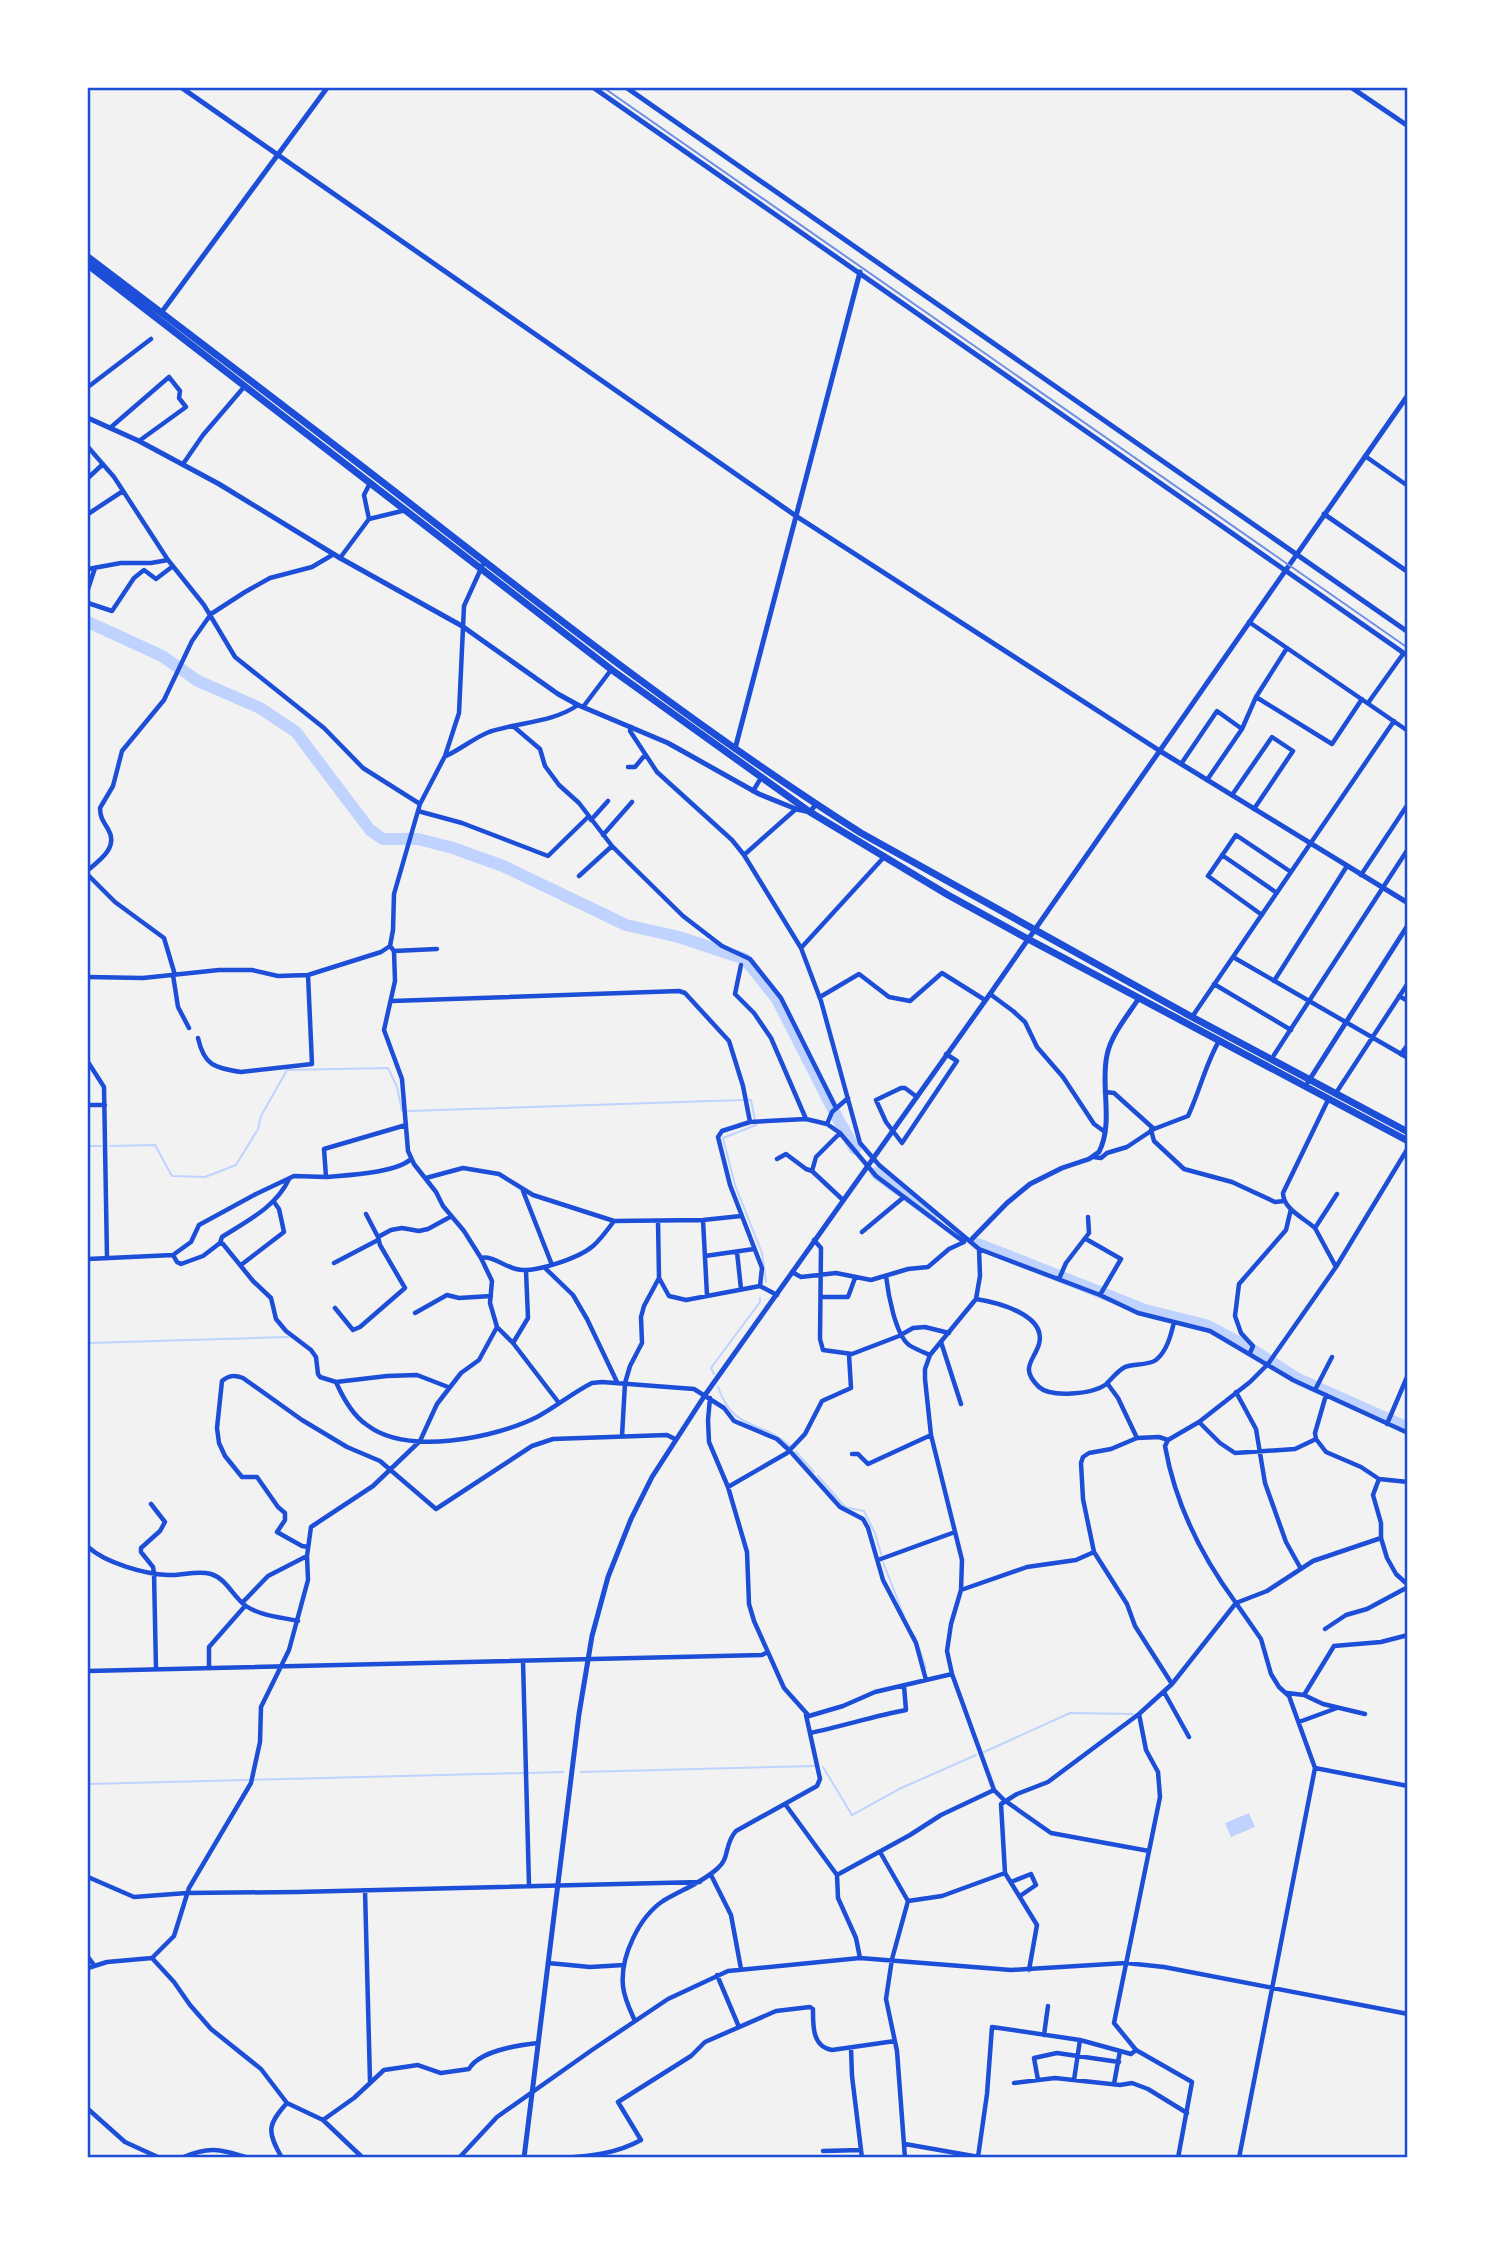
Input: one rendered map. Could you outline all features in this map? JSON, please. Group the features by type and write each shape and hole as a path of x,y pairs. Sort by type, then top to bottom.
{"highway":[{"path":"88,257 244,387 370,483 735,750 816,804 861,833 1192,1017 1408,1132"},
{"path":"88,265 159,316 482,564 612,670 810,812 948,895 1220,1040 1304,1088 1408,1141"}],"street":[{"path":"181,88 796,516 1160,751 1408,903"},
{"path":"159,316 327,88"},
{"path":"593,88 1406,655 1368,704"},
{"path":"627,88 1408,632"},
{"path":"1352,88 1408,126"},
{"path":"735,750 860,272"},
{"path":"88,387 151,339"},
{"path":"110,428 169,377 180,391 179,398 186,407 139,441"},
{"path":"183,464 203,435 244,387"},
{"path":"524,2158 587,1659 598,1610 620,1546 652,1477 814,1240 1035,930 1408,395"},
{"path":"88,420 139,441 183,464 337,556 462,626 558,694 580,706 668,743 753,791 796,809 810,812 816,804"},
{"path":"88,447 123,491 168,561 211,614 235,657 324,728 363,768 420,804"},
{"path":"1365,456 1408,486"},
{"path":"88,478 103,464"},
{"path":"369,519 364,495 370,483"},
{"path":"88,513 123,491"},
{"path":"189,1028 178,1007 174,975 164,938 115,902 88,873 111,845 111,835 103,821 100,808 113,786 122,751 164,700 192,641 211,614 270,578 312,567 337,556 369,519 406,510"},
{"path":"1324,514 1408,572"},
{"path":"88,569 121,563 151,564 168,561"},
{"path":"482,564 464,606 459,713 445,756 420,804 394,894 392,948 395,982 384,1030 402,1079 411,1159 481,1258 492,1281 490,1303 497,1327 513,1343 559,1403"},
{"path":"88,603 112,611 134,578 144,570 156,579 173,566"},
{"path":"88,589 95,568"},
{"path":"1249,622 1408,731"},
{"path":"1208,780 1242,729 1256,697 1287,648"},
{"path":"445,756 487,733 567,713 580,706 612,670"},
{"path":"1256,697 1332,744 1362,699"},
{"path":"1181,764 1217,711 1242,729"},
{"path":"1192,1017 1394,721"},
{"path":"513,726 540,749 545,766 559,785 579,803 612,846 683,916 722,946 750,959 781,998 834,1110"},
{"path":"631,727 630,731 657,772 732,840 744,855 801,948 820,997 860,1143 873,1158 967,1242"},
{"path":"1231,795 1272,737 1293,751 1254,809"},
{"path":"628,767 635,767 645,755"},
{"path":"753,791 761,778"},
{"path":"418,811 462,823 548,856 608,801"},
{"path":"603,835 632,802"},
{"path":"1361,875 1408,804"},
{"path":"744,855 796,809"},
{"path":"1262,915 1208,876 1222,855 1236,835 1291,872"},
{"path":"579,876 612,846"},
{"path":"1274,1055 1408,849"},
{"path":"1222,855 1277,893"},
{"path":"801,948 885,856"},
{"path":"1274,981 1347,866"},
{"path":"1304,1088 1408,925"},
{"path":"88,977 143,978 219,970 252,970 278,976 308,975 392,948 437,948"},
{"path":"1234,957 1404,1056 1408,1045"},
{"path":"741,965 735,994 754,1013 771,1038 806,1119"},
{"path":"820,997 859,974 890,997 910,1001 942,974 985,1000"},
{"path":"198,1038 205,1060 213,1065 241,1072 312,1063 308,975"},
{"path":"1336,1094 1408,983"},
{"path":"1214,984 1291,1030"},
{"path":"392,1001 679,990 696,1003 729,1041 753,1121"},
{"path":"990,994 1025,1022 1037,1046 1063,1077 1094,1124 1105,1132"},
{"path":"1399,996 1408,1001"},
{"path":"792,1272 801,1277 836,1273 871,1280 908,1269 928,1267 949,1250 967,1242 1030,1184 1057,1170 1093,1157 1101,1149 1105,1132 1106,1057 1109,1045 1139,999"},
{"path":"1093,1157 1101,1158 1110,1152 1121,1150 1153,1130 1188,1116 1208,1060 1220,1040"},
{"path":"916,1097 901,1088 876,1100 886,1122 902,1143 957,1061 946,1054"},
{"path":"88,1062 103,1084 107,1258"},
{"path":"1105,1092 1114,1093 1153,1130 1154,1141 1184,1168 1232,1182 1275,1202 1284,1201"},
{"path":"827,1124 834,1110 848,1098"},
{"path":"1328,1100 1283,1193 1284,1201 1291,1209 1315,1228 1336,1267"},
{"path":"88,1105 105,1105"},
{"path":"760,1286 762,1268 741,1216 718,1137 722,1131 753,1121 806,1119 827,1124 840,1133 867,1167 979,1249 1101,1293 1138,1313 1210,1331 1316,1387 1326,1395 1389,1421 1408,1433"},
{"path":"326,1177 324,1149 406,1125"},
{"path":"812,1171 816,1157 840,1133"},
{"path":"1239,2158 1315,1768 1287,1693 1279,1687 1271,1674 1261,1639 1211,1568 1180,1503 1165,1446 1168,1440 1199,1422 1237,1392 1269,1362 1336,1267 1408,1148"},
{"path":"777,1159 786,1154 812,1171 843,1200"},
{"path":"88,1259 173,1255 191,1242 199,1225 289,1178 326,1177 382,1169 408,1163 411,1159"},
{"path":"426,1178 463,1168 499,1174 523,1191 614,1221 703,1220 741,1216"},
{"path":"173,1255 177,1262 190,1262 203,1256 220,1243 222,1237 274,1202 289,1178"},
{"path":"523,1191 552,1265"},
{"path":"1315,1228 1337,1194"},
{"path":"910,1201 916,1195"},
{"path":"862,1232 904,1196"},
{"path":"241,1265 284,1232 279,1209 274,1202"},
{"path":"1250,1353 1253,1346 1241,1333 1235,1316 1239,1284 1286,1230 1291,1209"},
{"path":"335,1308 353,1330 357,1330 405,1288 366,1214"},
{"path":"334,1263 402,1228 419,1231 428,1229 450,1217"},
{"path":"1060,1277 1066,1263 1086,1239 1090,1230 1088,1217"},
{"path":"703,1220 707,1295"},
{"path":"481,1258 490,1257 509,1267 526,1271 545,1268 591,1248 614,1221"},
{"path":"622,1436 625,1383 642,1343 641,1317 659,1278 658,1221"},
{"path":"1086,1239 1121,1259 1101,1293"},
{"path":"814,1240 821,1248 821,1347 826,1351 849,1354 902,1335 913,1328 949,1333"},
{"path":"220,1243 229,1249 271,1298 276,1319 286,1331 311,1350 316,1357 320,1377 336,1382 417,1375 448,1387"},
{"path":"705,1256 754,1248"},
{"path":"979,1249 980,1276 976,1299 930,1355 925,1369 931,1435 962,1560 961,1590 948,1643 952,1674 994,1790 1004,1800 1051,1833 1149,1851"},
{"path":"737,1252 741,1289"},
{"path":"545,1268 573,1295 617,1382"},
{"path":"513,1343 528,1318 526,1271"},
{"path":"886,1276 889,1297 902,1335 908,1345 930,1355"},
{"path":"659,1278 669,1296 678,1299 686,1300 760,1286 777,1295"},
{"path":"821,1297 848,1297 855,1278"},
{"path":"415,1313 447,1295 460,1298 491,1296"},
{"path":"976,1299 1010,1307 1031,1321 1039,1338 1028,1367 1033,1380 1043,1390 1058,1395 1104,1386 1123,1368 1147,1364 1157,1359 1170,1338 1174,1322"},
{"path":"88,1968 152,1958 174,1936 187,1893 252,1780 260,1742 261,1707 270,1685 283,1667 308,1580 307,1556 311,1527 373,1486 419,1441 448,1387 479,1360 497,1327"},
{"path":"941,1341 961,1404"},
{"path":"728,1487 790,1451 805,1434 822,1401 851,1388 849,1354"},
{"path":"1316,1387 1332,1357"},
{"path":"308,1547 277,1532 285,1520 285,1513 257,1477 243,1476 221,1450 217,1428 222,1381 231,1376 243,1378 347,1447 375,1458 436,1509 532,1446 560,1437 667,1435 675,1440"},
{"path":"1389,1421 1407,1377"},
{"path":"336,1382 350,1407 368,1427 380,1433 419,1441 441,1442 491,1434 537,1417 592,1383 617,1382 694,1389 724,1408 734,1421 777,1439 840,1507 863,1519 883,1580 916,1643 926,1680"},
{"path":"1107,1383 1122,1406 1137,1438"},
{"path":"1237,1392 1256,1429 1265,1483 1273,1508 1286,1542 1301,1569"},
{"path":"1326,1395 1316,1425 1316,1439 1326,1452 1361,1467 1380,1479 1408,1482"},
{"path":"635,2021 623,1987 624,1965 631,1944 652,1911 661,1902 700,1882 722,1866 729,1839 736,1831 817,1786 820,1779 806,1714 784,1688 766,1653 749,1604 747,1552 728,1487 709,1442 708,1397"},
{"path":"1199,1422 1235,1453 1295,1449 1316,1439"},
{"path":"852,1454 859,1454 868,1464 931,1435"},
{"path":"1168,1440 1159,1437 1137,1438 1111,1449 1089,1453 1083,1457 1081,1463 1083,1499 1094,1552 1127,1604 1135,1626 1172,1684"},
{"path":"1325,1629 1346,1615 1367,1609 1408,1586 1396,1574 1387,1558 1381,1538 1381,1523 1373,1495 1380,1479"},
{"path":"151,1504 165,1522 160,1531 141,1548 142,1555 155,1573 156,1669"},
{"path":"878,1560 955,1532"},
{"path":"1029,1970 1037,1925 1005,1872 1001,1804 1004,1800 1048,1782 1139,1714 1172,1684 1236,1604 1267,1591 1301,1569 1332,1554 1381,1538"},
{"path":"88,1547 114,1563 155,1573 171,1575 194,1572 213,1575 226,1584 244,1604 262,1614 298,1621"},
{"path":"961,1590 1027,1567 1076,1560 1094,1552"},
{"path":"209,1668 209,1647 268,1576 307,1556"},
{"path":"1304,1695 1334,1646 1381,1642 1408,1635"},
{"path":"88,1671 766,1653"},
{"path":"523,1661 529,1885"},
{"path":"806,1714 809,1716 843,1706 874,1692 952,1674"},
{"path":"810,1733 906,1710 904,1686"},
{"path":"1164,1692 1189,1737"},
{"path":"1287,1693 1304,1695 1337,1708 1365,1714"},
{"path":"1299,1721 1337,1708"},
{"path":"1139,1714 1146,1750 1160,1779 1160,1797 1114,2023 1136,2050 1192,2082 1178,2158"},
{"path":"1315,1768 1408,1786"},
{"path":"837,1875 941,1815 994,1790"},
{"path":"785,1804 837,1875 838,1898 856,1938 860,1958"},
{"path":"880,1852 908,1901 892,1959 886,1999 895,2041 905,2158"},
{"path":"908,1901 942,1896 1005,1872"},
{"path":"1011,1882 1031,1874 1036,1885 1020,1896"},
{"path":"711,1875 731,1915 741,1969"},
{"path":"88,1877 134,1897 187,1893 700,1882"},
{"path":"365,1890 370,2081"},
{"path":"88,1957 94,1965"},
{"path":"152,1958 211,2029 261,2069 287,2103 323,2120 363,2158"},
{"path":"458,2158 496,2117 668,1998 717,1975 741,1969 860,1958 1029,1970 1126,1963 1164,1967 1408,2014"},
{"path":"548,1963 590,1967 624,1965"},
{"path":"717,1975 739,2027"},
{"path":"1044,2035 1048,2006"},
{"path":"562,2158 624,2150 641,2140 618,2102 682,2062 705,2042 776,2011 810,2007 813,2009 816,2037 821,2047 832,2050 895,2041"},
{"path":"905,2144 979,2157 992,2027 1080,2040 1131,2054 1136,2050"},
{"path":"1074,2080 1080,2040"},
{"path":"323,2120 354,2098 384,2070 418,2065 441,2073 455,2073 469,2069 472,2063 505,2048 538,2043"},
{"path":"851,2048 862,2158"},
{"path":"1114,2084 1121,2050"},
{"path":"1038,2080 1034,2058 1057,2053 1119,2062"},
{"path":"1014,2083 1055,2078 1114,2084 1132,2083 1148,2089 1187,2113"},
{"path":"282,2158 272,2141 270,2128 274,2118 287,2103"},
{"path":"88,2109 125,2142 160,2158"},
{"path":"181,2158 193,2151 221,2149 249,2158"},
{"path":"823,2151 861,2150"}],"water":[{"path":"1249,1813 1255,1827 1231,1837 1225,1823"}],"waterway":[{"path":"88,622 162,656 198,681 260,708 296,732 370,830 383,839 418,839 453,848 503,866 626,925 679,937 745,959 777,999 855,1149"},
{"path":"110,1146 155,1145 172,1176 205,1177 236,1165 258,1129 261,1116 287,1070 388,1068 397,1087 402,1111"},
{"path":"408,1111 742,1100"},
{"path":"748,1100 751,1100 756,1125 723,1138 735,1185 762,1253 766,1282"},
{"path":"88,1146 101,1146"},
{"path":"876,1173 932,1214"},
{"path":"978,1244 1145,1310 1206,1325 1248,1347 1298,1379 1408,1428"},
{"path":"714,1374 711,1368 760,1302 760,1298"},
{"path":"88,1343 288,1337"},
{"path":"718,1387 724,1402 740,1419 769,1432 790,1446"},
{"path":"796,1452 814,1472"},
{"path":"818,1476 845,1507 864,1511 875,1533 881,1554"},
{"path":"883,1562 904,1616"},
{"path":"915,1636 926,1668"},
{"path":"984,1752 1070,1713 1133,1714"},
{"path":"823,1767 852,1815 899,1789 976,1755"},
{"path":"581,1772 814,1766"},
{"path":"528,1773 563,1772"},
{"path":"88,1784 523,1773"}],"railway":[{"path":"604,88 1408,648"}]}
